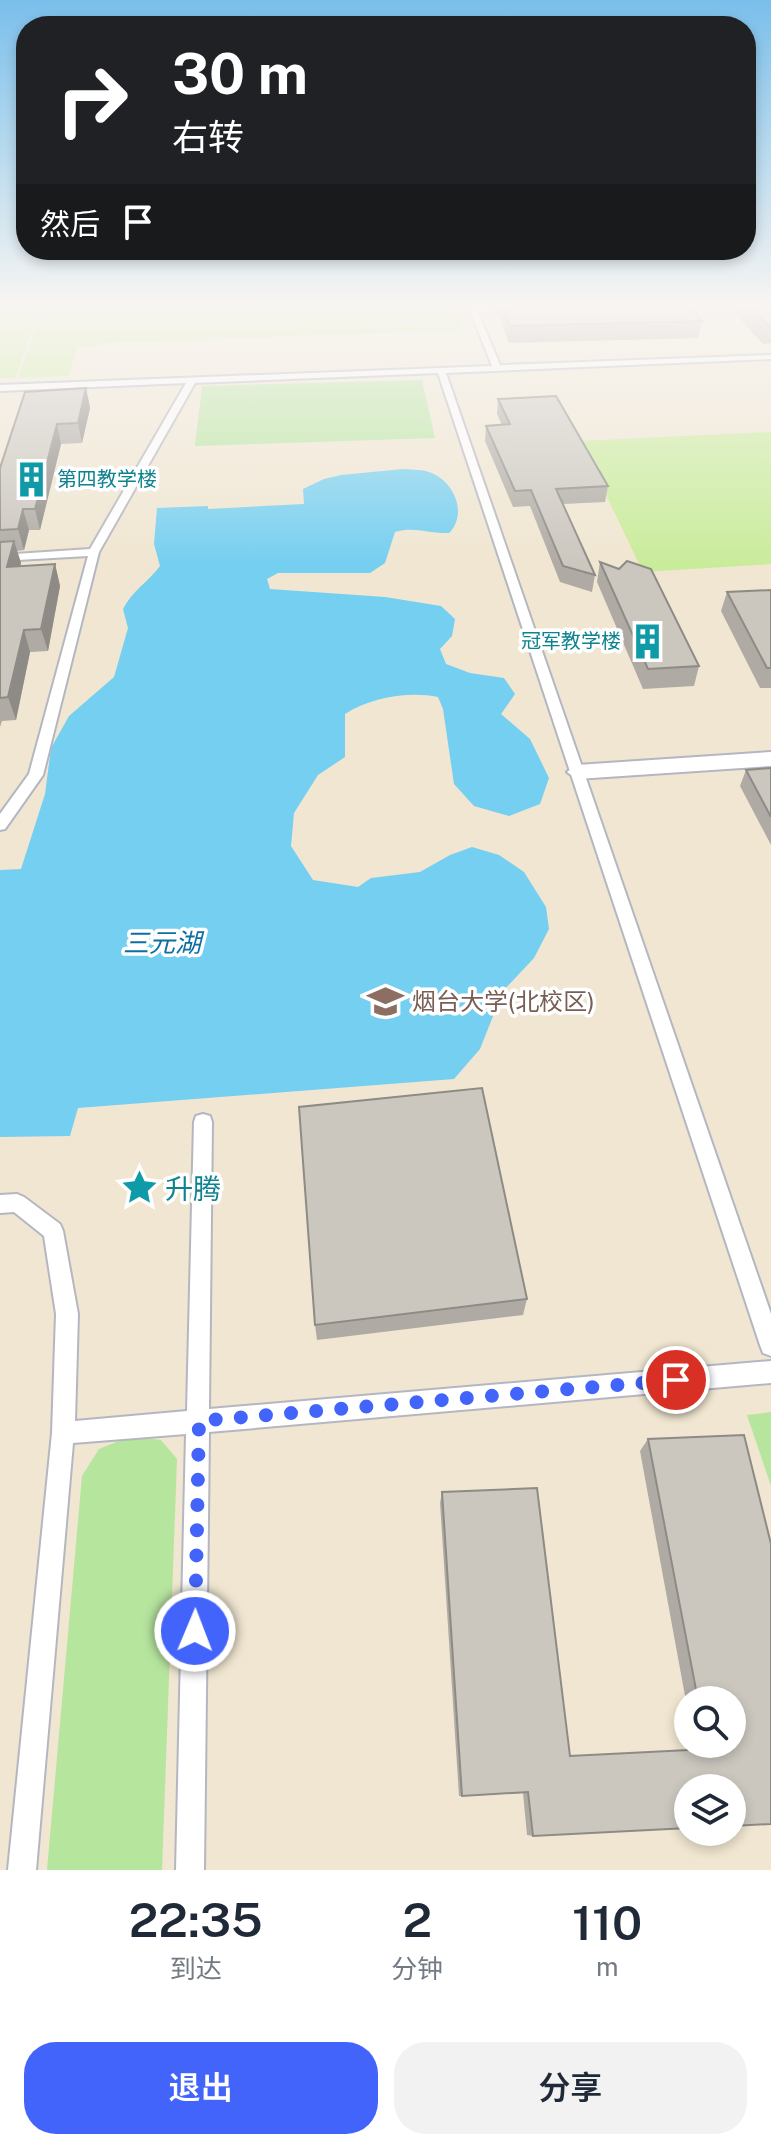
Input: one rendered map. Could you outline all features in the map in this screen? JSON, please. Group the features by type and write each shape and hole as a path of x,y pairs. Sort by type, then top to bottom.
{"street":[{"path":"577,772 771,759"}],"lane":[{"path":"0,825 36,775 94,552 186,390"},
{"path":"448,390 771,1345"},
{"path":"0,558 94,552"},
{"path":"190,1870 203,1122"},
{"path":"0,1204 17,1203 53,1231 67,1314 63,1433 22,1870"},
{"path":"63,1433 771,1372"}],"shaded area":[{"name":"烟台大学(北校区)","path":"0,390 771,390 771,1870 0,1870"}],"green space":[{"path":"202,390 424,390 435,438 195,446"},
{"path":"771,432 771,564 643,572 580,441"},
{"path":"771,1412 771,1486 747,1415"},
{"path":"131,1436 161,1440 177,1459 162,1870 47,1870 82,1476 99,1449"}],"water":[{"name":"三元湖","path":"403,469 430,472 448,485 458,509 449,533 395,532 385,563 370,573 278,573 267,579 270,589 385,597 441,606 455,619 452,636 440,649 446,664 470,673 504,678 515,694 501,714 530,739 549,778 540,804 509,816 474,806 454,784 443,709 438,697 414,695 378,700 345,714 345,757 318,775 294,813 291,846 313,880 358,887 371,878 420,872 472,847 499,855 524,872 546,907 549,929 534,958 503,991 480,1049 454,1079 78,1108 70,1136 0,1137 0,870 21,869 45,794 51,748 69,716 114,677 128,628 123,609 160,566 154,544 157,508 304,504 303,489 324,479"}],"building":[{"path":"85,390 78,423 57,424 35,509 23,509 18,529 0,530 0,468 25,392"},
{"path":"556,396 608,486 556,489 595,575 563,566 531,490 515,491 486,426 510,424 498,399"},
{"path":"14,541 7,567 55,564 41,629 24,630 8,697 0,698 0,542"},
{"path":"627,561 651,569 699,666 648,669 600,562 619,569"},
{"path":"771,590 771,668 767,668 727,592"},
{"path":"771,768 771,817 746,770"},
{"path":"482,1088 527,1299 315,1325 299,1107"},
{"path":"744,1435 771,1544 771,1824 746,1825 746,1774 674,1774 674,1829 533,1836 528,1792 462,1796 442,1492 537,1488 570,1756 674,1751 674,1758 746,1758 746,1686 695,1686 648,1439"}],"place":[{"name":"第四教学楼","path":"31,479"},
{"name":"冠军教学楼","path":"647,641"},
{"name":"烟台大学(北校区)","path":"386,1001"},
{"name":"升腾","path":"139,1188"}],"route":[{"path":"195,1631 199,1421 676,1380"}]}
